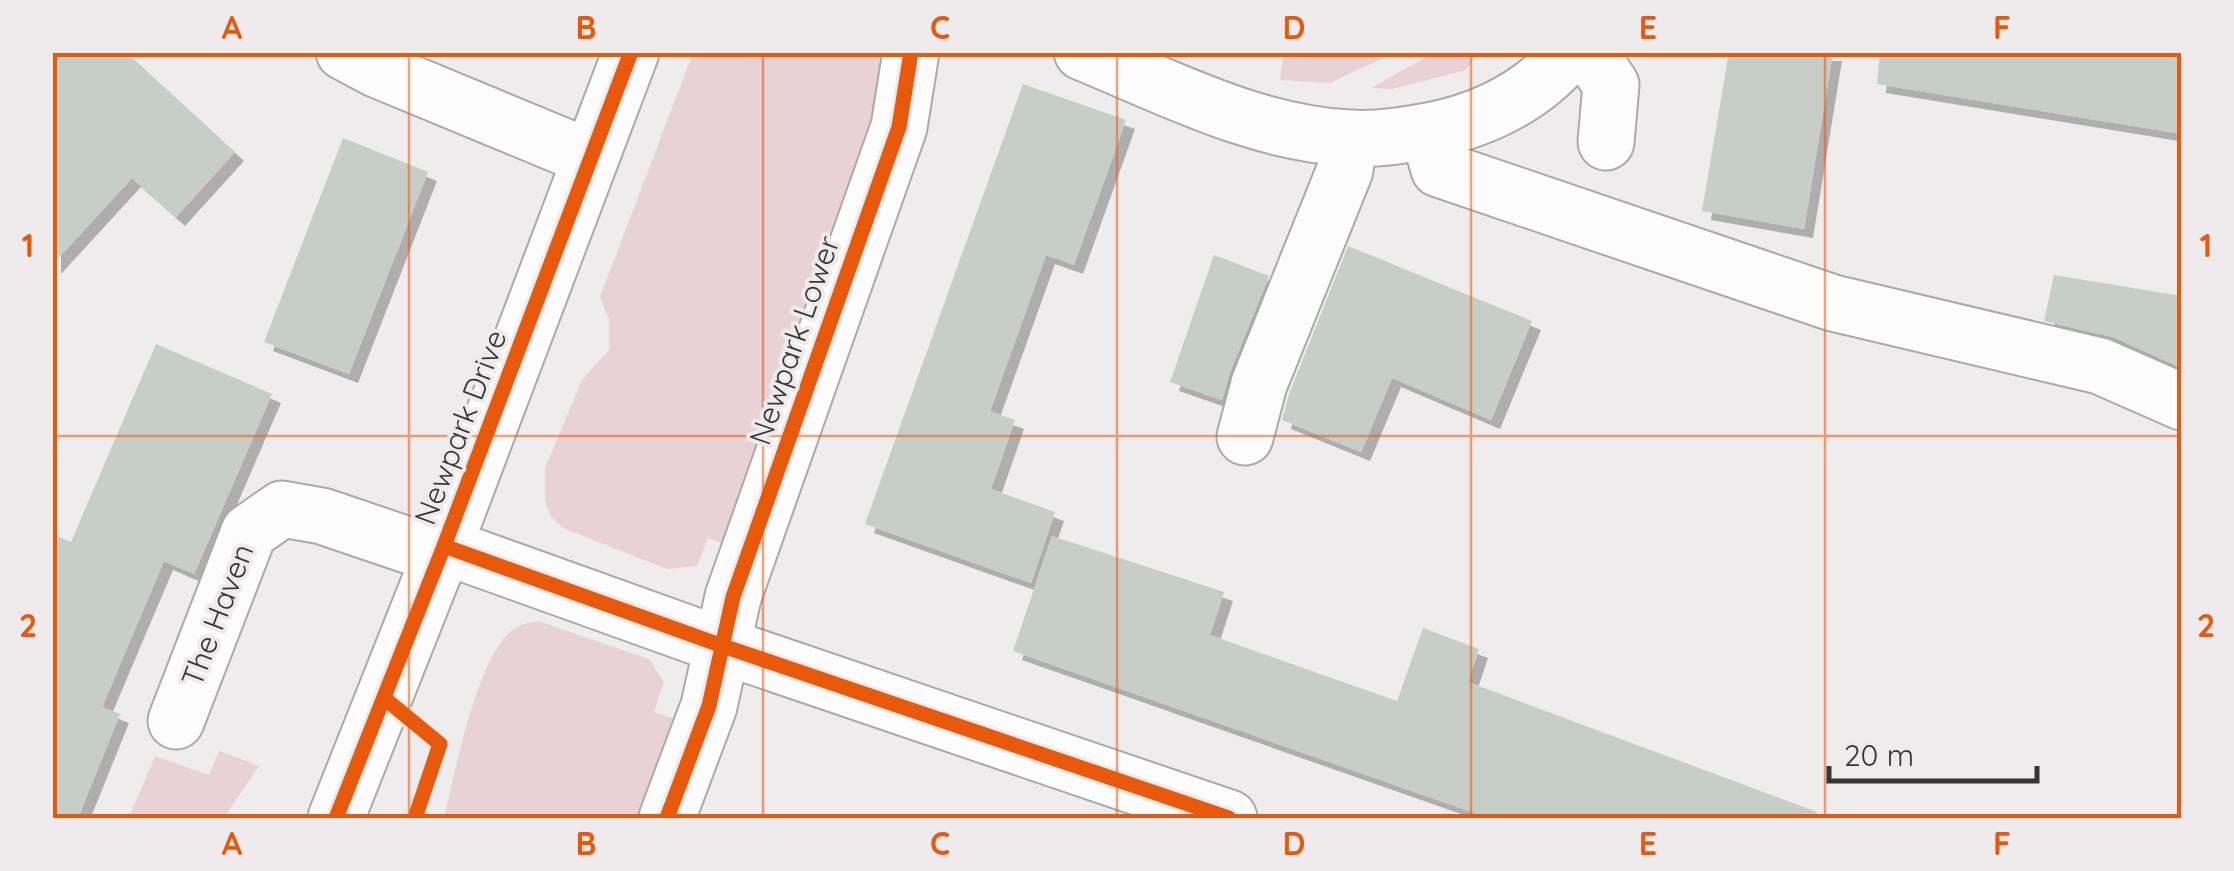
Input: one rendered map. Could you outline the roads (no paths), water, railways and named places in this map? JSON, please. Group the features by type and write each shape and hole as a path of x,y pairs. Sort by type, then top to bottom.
{"street":[{"path":"344,52 376,69 591,158"},
{"name":"Newpark Drive","path":"336,818 631,52"},
{"name":"Newpark Lower","path":"667,818 709,706 733,597 898,128 911,52"},
{"path":"1082,52 1246,118 1316,136 1350,138 1467,123 1520,98 1555,70 1570,52"},
{"path":"1589,52 1611,85 1606,142"},
{"path":"1428,130 1439,169 1832,303 2100,366 2182,402"},
{"path":"1245,437 1259,384 1345,170 1350,138"},
{"name":"The Haven","path":"176,721 249,532 282,510 322,516 442,551"},
{"path":"442,551 1229,818"}]}
